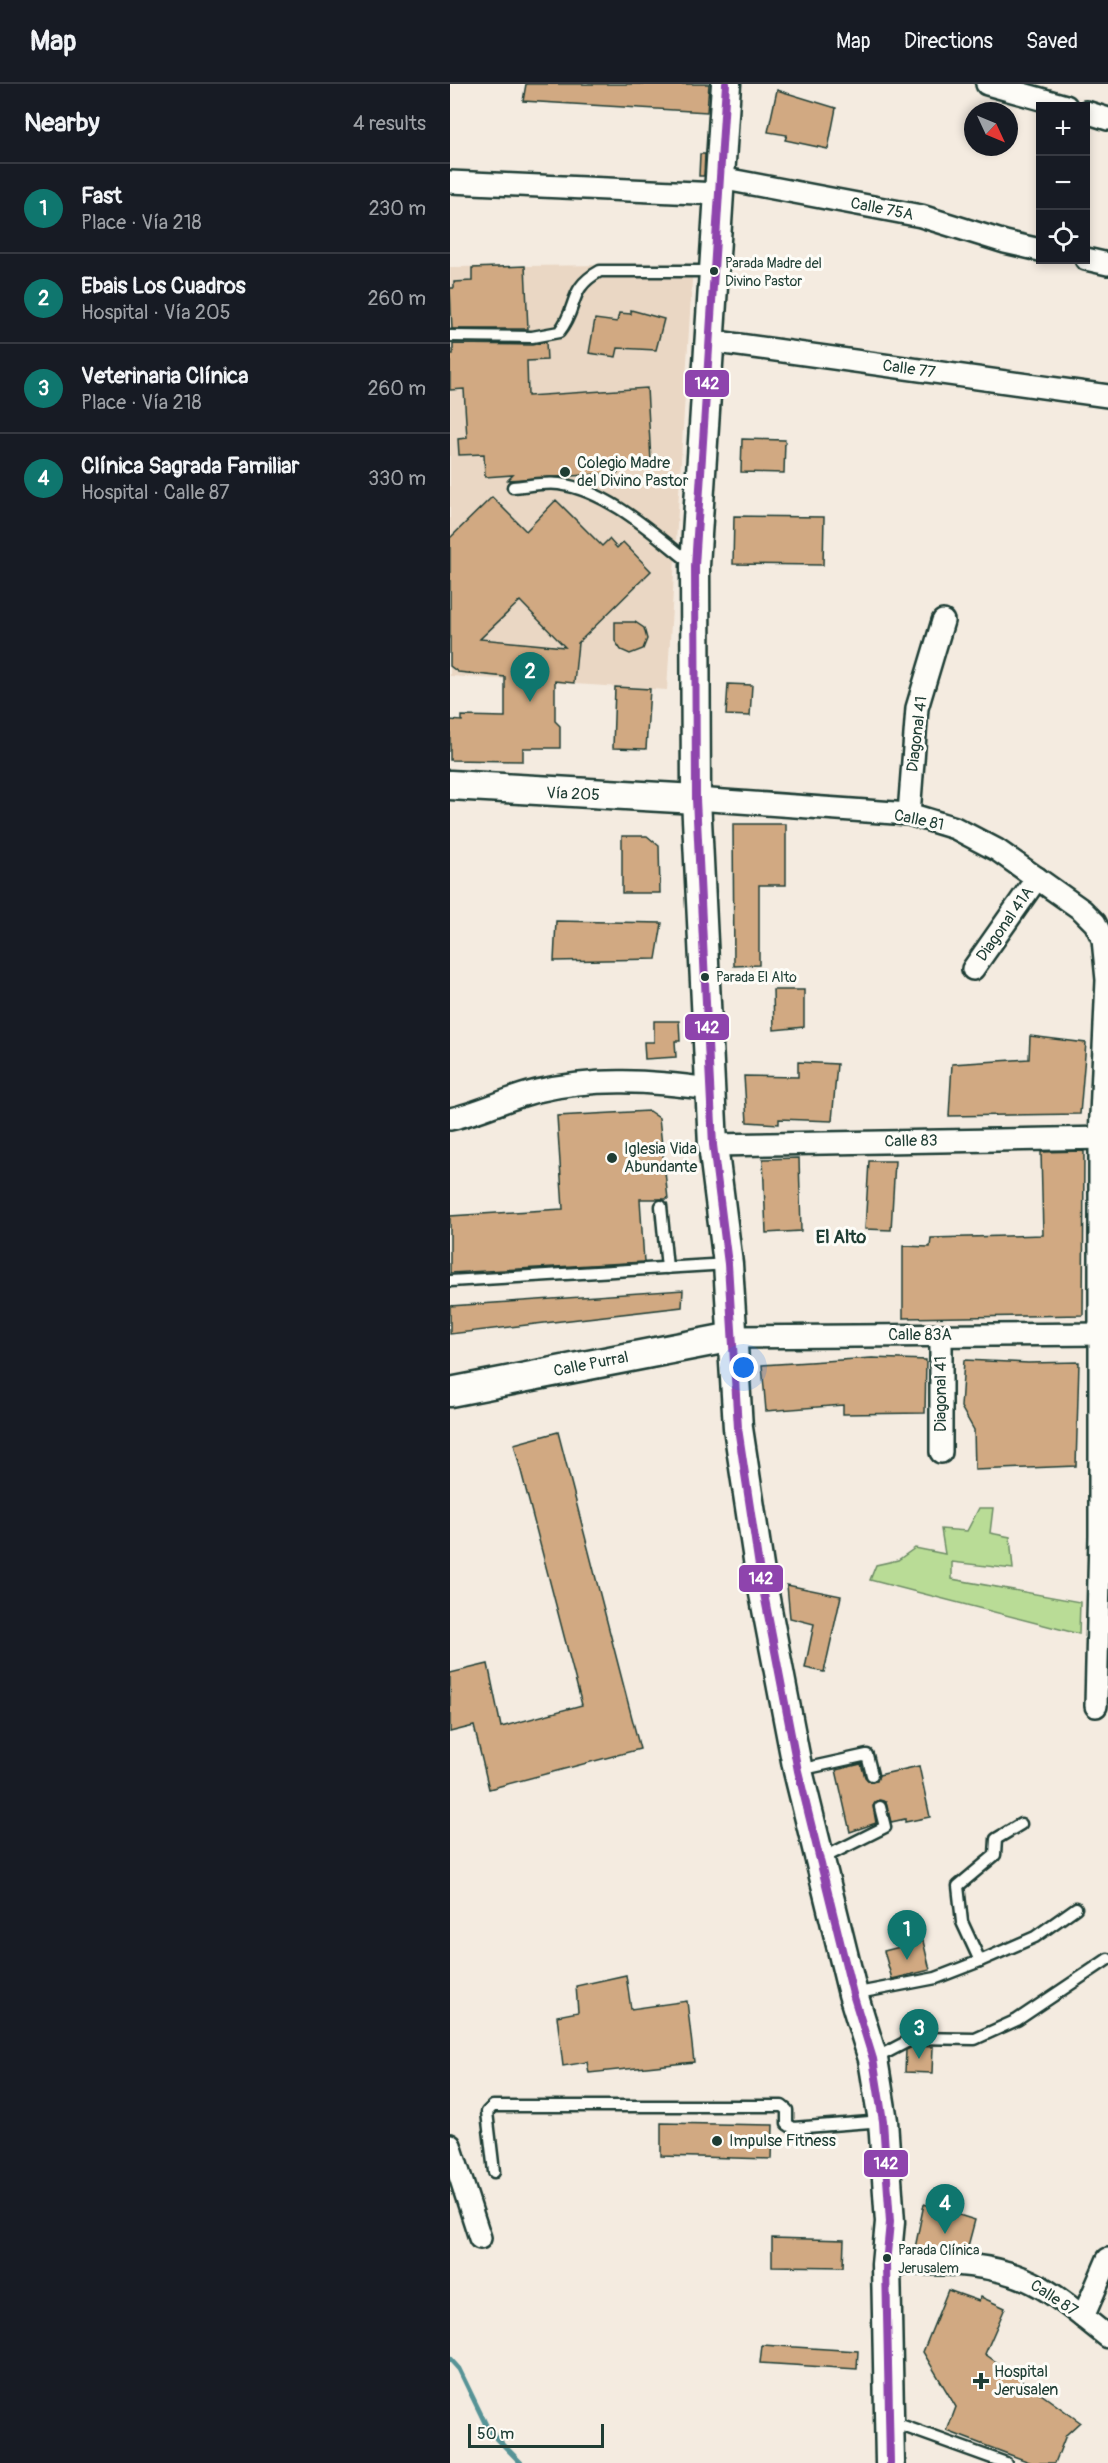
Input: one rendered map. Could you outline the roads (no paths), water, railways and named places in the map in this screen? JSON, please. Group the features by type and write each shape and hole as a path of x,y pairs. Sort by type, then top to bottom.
{"main road":[{"path":"726,84 695,566 696,799 713,1145 728,1264 740,1439 760,1573 798,1771 853,1995 873,2059 883,2121 890,2222 886,2264 891,2422 890,2463"},
{"name":"Vía 205","path":"450,785 696,799"},
{"name":"Calle Purral","path":"450,1392 733,1337"}],"street":[{"path":"987,84 1052,102"},
{"path":"1090,113 1108,118"},
{"name":"Calle 75A","path":"450,182 720,186 921,216 1005,242 1036,249"},
{"path":"1090,261 1108,264"},
{"name":"Calle 77","path":"710,341 1108,396"},
{"name":"Diagonal 41","path":"909,814 917,708 943,621"},
{"name":"Calle 81","path":"696,799 909,814 955,828 997,850 1082,910 1095,923 1103,939 1107,980 1104,1138"},
{"name":"Diagonal 41A","path":"973,969 1037,878"},
{"path":"450,1119 474,1115 534,1091 579,1082 652,1081 710,1089"},
{"path":"1096,1706 1104,1536 1104,1138"},
{"name":"Calle 83","path":"713,1145 1104,1138"},
{"name":"Calle 83A","path":"733,1337 1103,1334"},
{"name":"Diagonal 41","path":"941,1335 941,1452"},
{"path":"450,2145 480,2238"},
{"path":"1083,2318 1108,2259"},
{"name":"Calle 87","path":"886,2264 946,2262 987,2268 1021,2277 1040,2286 1108,2337"}],"lane":[{"path":"450,336 532,337 559,332 568,321 578,288 586,279 600,271 714,271"},
{"path":"513,487 558,484 583,490 619,509 695,566"},
{"path":"661,1206 667,1269"},
{"path":"450,1281 728,1264"},
{"path":"798,1771 867,1755 872,1775"},
{"path":"821,1859 885,1827 880,1807"},
{"path":"980,1961 962,1922 958,1886 995,1855 996,1839 1021,1824"},
{"path":"853,1995 936,1978 980,1961 1035,1937 1076,1908"},
{"path":"873,2059 914,2038 975,2039 1017,2020 1108,1959"},
{"path":"494,2172 488,2112 493,2106 782,2106 787,2110 787,2124 793,2128 883,2121"},
{"path":"891,2422 1006,2463"}],"waterway":[{"path":"450,2359 459,2369 488,2429 521,2463"}],"place":[{"name":"Parada Madre del Divino Pastor","path":"714,271"},
{"name":"Colegio Madre del Divino Pastor","path":"565,472"},
{"name":"Ebais Los Cuadros","path":"530,702"},
{"name":"Parada El Alto","path":"705,977"},
{"name":"Iglesia Vida Abundante","path":"612,1158"},
{"name":"Fast","path":"907,1960"},
{"name":"Veterinaria Clínica","path":"919,2059"},
{"name":"Impulse Fitness","path":"717,2141"},
{"name":"Clínica Sagrada Familiar","path":"945,2234"},
{"name":"Parada Clínica Jerusalem","path":"887,2258"},
{"name":"Hospital Jerusalen","path":"981,2381"}],"district":[{"name":"El Alto","path":"841,1237"}]}
